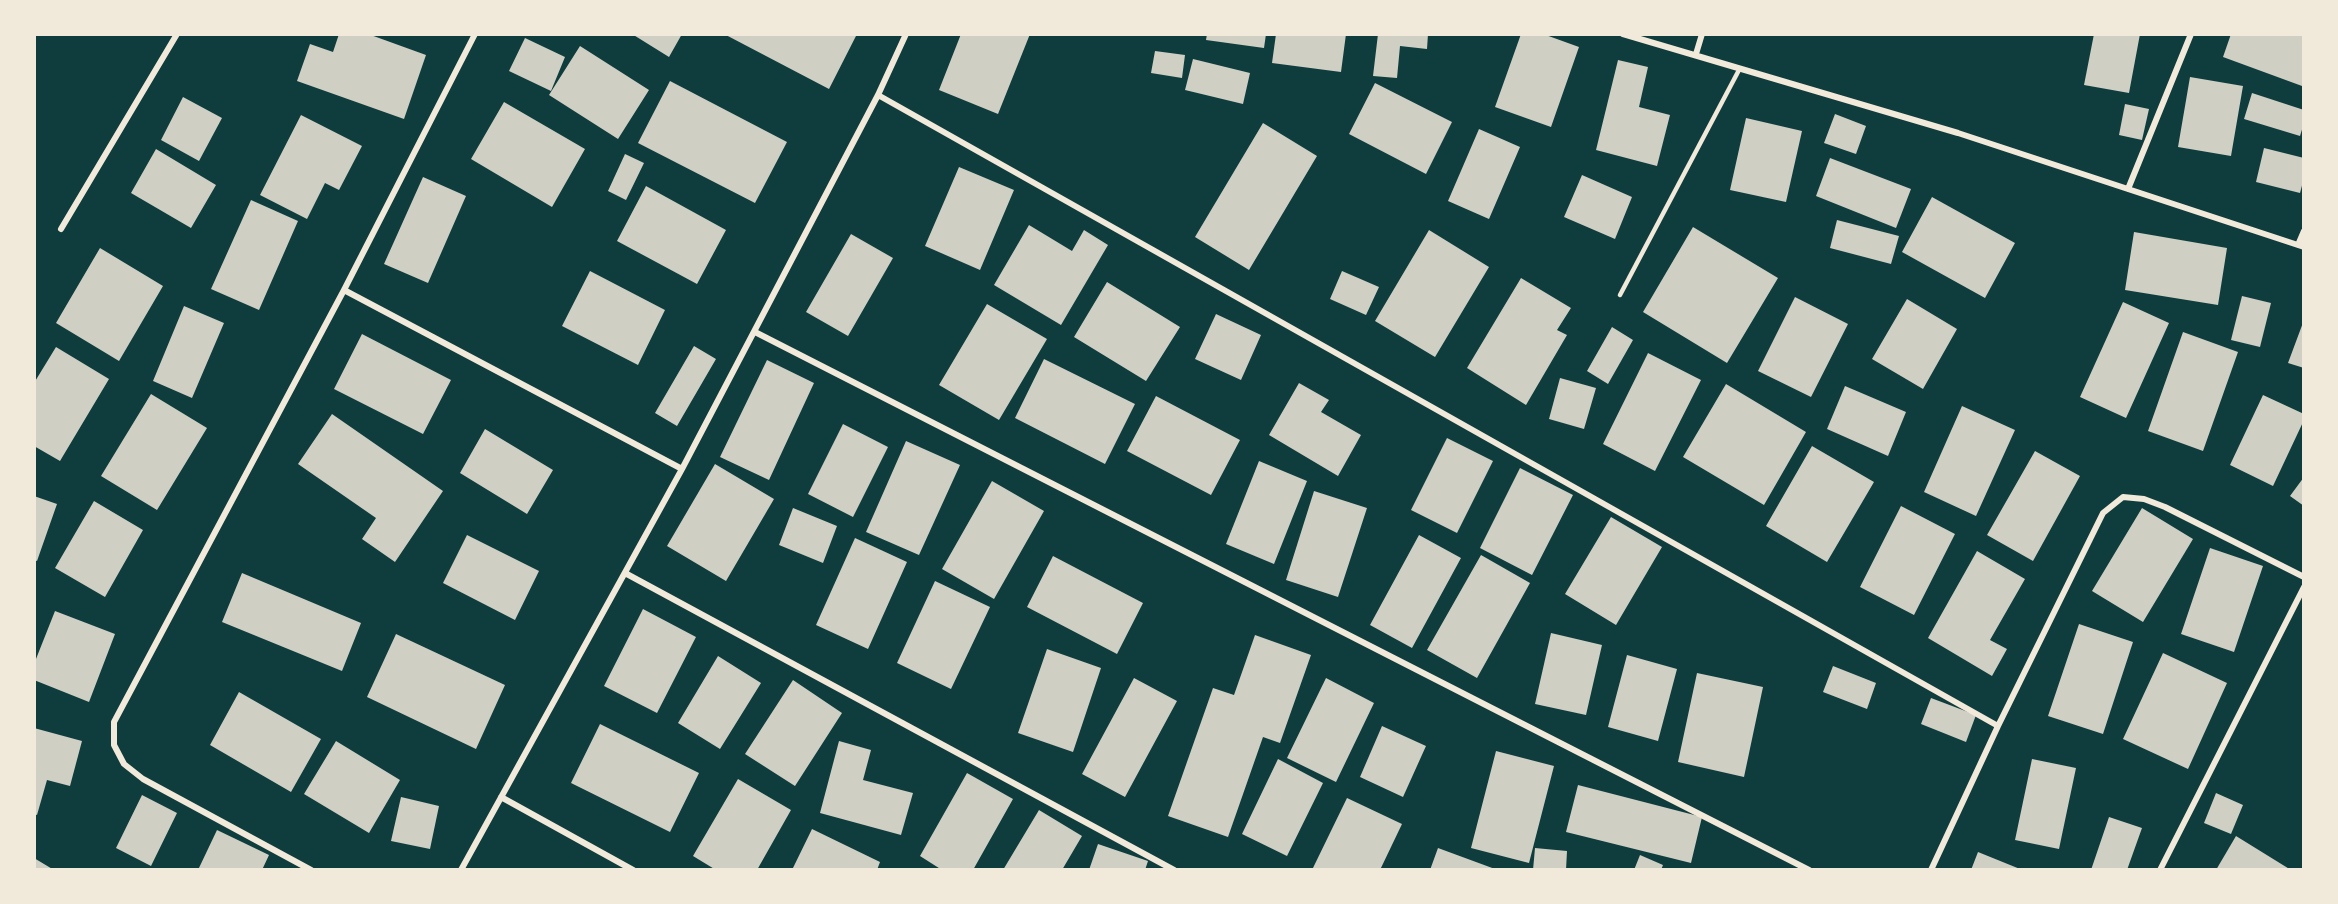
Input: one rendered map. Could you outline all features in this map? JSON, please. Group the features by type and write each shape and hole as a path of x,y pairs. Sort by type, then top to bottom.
{"street":[{"path":"61,228 177,34"},
{"path":"311,870 143,779 124,764 114,745 114,722 344,290 475,34"},
{"path":"461,870 755,332 878,95 906,34"},
{"path":"1623,34 1958,134 2301,246 2304,231"},
{"path":"1696,54 1702,34"},
{"path":"2128,189 2191,34"},
{"path":"878,95 1998,726"},
{"path":"344,290 682,469"},
{"path":"755,332 1809,870"},
{"path":"1931,870 1998,726 2103,513 2123,497 2144,499 2165,507 2304,577"},
{"path":"625,573 1173,870"},
{"path":"2160,870 2304,587"},
{"path":"501,797 633,870"}],"lane":[{"path":"1620,295 1739,70"}],"building":[{"path":"339,34 368,34 426,55 404,119 297,81 310,44 333,52"},
{"path":"632,34 682,34 669,57"},
{"path":"724,34 857,34 829,89"},
{"path":"961,34 1030,34 998,114 939,90"},
{"path":"1207,34 1266,34 1264,48 1206,40"},
{"path":"1276,34 1346,34 1341,72 1272,63"},
{"path":"1378,34 1428,34 1427,49 1400,46 1397,78 1373,76"},
{"path":"1521,34 1543,34 1579,47 1551,127 1495,107"},
{"path":"2094,34 2140,34 2129,93 2084,85"},
{"path":"2231,34 2304,34 2302,86 2223,57"},
{"path":"525,38 565,57 551,91 509,71"},
{"path":"580,46 649,90 618,139 549,95"},
{"path":"1155,51 1185,55 1182,78 1151,73"},
{"path":"1193,59 1250,73 1243,104 1185,90"},
{"path":"1618,60 1648,67 1639,107 1670,115 1657,166 1596,150"},
{"path":"2190,77 2243,86 2231,156 2178,147"},
{"path":"670,81 787,142 755,203 638,143"},
{"path":"1375,83 1452,122 1426,174 1349,134"},
{"path":"2252,93 2304,110 2304,123 2300,136 2244,119"},
{"path":"183,97 222,118 199,161 161,140"},
{"path":"504,102 585,149 552,207 471,159"},
{"path":"2125,104 2149,109 2142,140 2119,135"},
{"path":"1835,114 1866,126 1856,154 1824,143"},
{"path":"301,115 362,146 339,190 325,183 307,219 260,195"},
{"path":"1746,118 1802,131 1786,202 1730,190"},
{"path":"1263,123 1317,156 1249,270 1195,237"},
{"path":"1479,129 1520,147 1489,219 1448,201"},
{"path":"2264,148 2304,158 2304,178 2300,193 2256,182"},
{"path":"156,149 216,185 191,228 131,193"},
{"path":"625,154 644,163 626,200 608,191"},
{"path":"1830,158 1911,189 1896,228 1816,196"},
{"path":"959,167 1014,190 980,270 925,246"},
{"path":"1582,175 1632,197 1615,239 1564,217"},
{"path":"423,177 466,196 428,283 384,264"},
{"path":"646,186 726,230 697,284 617,241"},
{"path":"1932,197 2015,243 1985,298 1902,252"},
{"path":"251,200 298,221 259,310 211,289"},
{"path":"1837,220 1899,236 1891,264 1830,248"},
{"path":"1029,225 1072,251 1084,230 1108,245 1061,325 994,285"},
{"path":"1693,227 1778,278 1727,363 1643,312"},
{"path":"1429,230 1489,267 1435,357 1375,321"},
{"path":"2134,232 2227,248 2218,305 2125,290"},
{"path":"851,234 893,258 848,336 806,312"},
{"path":"100,248 163,286 119,361 56,323"},
{"path":"590,271 665,310 638,365 562,326"},
{"path":"1342,271 1379,287 1366,315 1330,299"},
{"path":"1521,278 1571,308 1557,330 1567,335 1526,405 1467,368"},
{"path":"1107,282 1180,327 1146,381 1074,337"},
{"path":"2242,296 2271,303 2260,347 2231,340"},
{"path":"1795,297 1848,324 1811,397 1758,371"},
{"path":"1907,299 1957,329 1923,389 1872,359"},
{"path":"2123,302 2169,323 2126,418 2080,397"},
{"path":"987,304 1047,339 999,420 939,385"},
{"path":"184,306 224,323 192,398 153,381"},
{"path":"1216,314 1261,335 1241,380 1195,359"},
{"path":"2304,320 2304,368 2288,363"},
{"path":"1612,327 1633,340 1608,384 1587,371"},
{"path":"2183,332 2238,352 2203,451 2148,431"},
{"path":"362,334 451,380 423,434 334,389"},
{"path":"694,346 716,359 677,426 655,413"},
{"path":"56,347 109,379 60,461 34,446 34,383"},
{"path":"1648,353 1701,380 1655,471 1603,444"},
{"path":"1044,359 1135,404 1105,464 1015,418"},
{"path":"767,360 814,383 769,480 720,457"},
{"path":"1560,378 1596,388 1584,429 1549,419"},
{"path":"1299,383 1329,400 1321,412 1361,435 1338,476 1269,435"},
{"path":"1726,384 1806,432 1764,505 1683,457"},
{"path":"1845,386 1906,412 1888,456 1827,429"},
{"path":"151,394 207,428 157,510 101,476"},
{"path":"2263,395 2304,414 2304,420 2273,486 2230,465"},
{"path":"1156,396 1240,440 1211,495 1127,451"},
{"path":"1962,406 2015,430 1976,516 1924,492"},
{"path":"332,414 443,491 395,562 362,539 376,518 298,464"},
{"path":"843,424 888,447 853,517 808,494"},
{"path":"485,429 553,470 527,514 460,473"},
{"path":"1447,438 1493,461 1457,533 1411,510"},
{"path":"906,441 960,465 919,555 866,532"},
{"path":"1812,446 1874,482 1827,562 1766,526"},
{"path":"2035,451 2080,476 2033,561 1987,535"},
{"path":"1259,461 1307,481 1274,564 1226,544"},
{"path":"715,464 774,499 726,581 667,546"},
{"path":"1520,468 1573,495 1532,575 1480,548"},
{"path":"2304,477 2304,506 2290,496"},
{"path":"992,481 1044,511 994,599 942,569"},
{"path":"1314,491 1367,508 1338,597 1286,580"},
{"path":"34,496 57,504 37,561 34,560"},
{"path":"94,501 143,530 105,597 55,568"},
{"path":"1901,506 1955,534 1914,615 1860,587"},
{"path":"793,508 837,526 823,563 779,545"},
{"path":"2142,508 2193,539 2143,622 2092,591"},
{"path":"1611,517 1662,547 1616,625 1565,594"},
{"path":"467,535 539,571 515,620 443,583"},
{"path":"1419,535 1461,558 1412,648 1370,625"},
{"path":"855,538 907,562 868,649 816,625"},
{"path":"2210,548 2263,566 2234,652 2181,634"},
{"path":"1977,551 2025,579 1990,640 2007,649 1992,676 1928,638"},
{"path":"1481,555 1530,583 1477,678 1427,650"},
{"path":"1053,556 1143,603 1117,654 1027,607"},
{"path":"242,573 361,623 342,671 222,622"},
{"path":"935,581 990,607 951,689 897,663"},
{"path":"643,609 696,637 657,713 604,686"},
{"path":"55,611 115,634 89,702 34,680 34,664"},
{"path":"2079,624 2133,642 2103,734 2048,716"},
{"path":"1551,633 1602,645 1586,715 1535,704"},
{"path":"396,634 505,685 476,749 367,697"},
{"path":"1255,635 1311,655 1280,743 1263,737 1228,837 1168,816 1213,688 1234,695"},
{"path":"1047,649 1101,668 1073,752 1018,733"},
{"path":"2163,653 2227,683 2188,769 2123,739"},
{"path":"1627,655 1677,669 1658,741 1608,727"},
{"path":"718,656 761,683 720,749 678,723"},
{"path":"1833,666 1876,683 1867,709 1823,692"},
{"path":"1697,673 1763,687 1744,777 1678,762"},
{"path":"1134,678 1177,701 1125,797 1082,774"},
{"path":"1326,678 1374,703 1336,782 1287,758"},
{"path":"793,680 842,713 795,786 745,754"},
{"path":"239,692 321,739 291,792 210,745"},
{"path":"1931,698 1976,715 1966,742 1921,724"},
{"path":"600,724 699,773 670,832 571,783"},
{"path":"1382,726 1426,746 1403,797 1360,777"},
{"path":"34,728 82,741 70,786 47,780 37,815 34,814"},
{"path":"336,741 400,780 369,833 304,794"},
{"path":"839,741 871,750 863,780 913,793 901,835 820,813"},
{"path":"1496,751 1554,766 1529,863 1471,848"},
{"path":"1278,759 1323,783 1287,856 1242,834"},
{"path":"2032,759 2076,768 2059,849 2015,840"},
{"path":"967,773 1013,799 973,870 942,870 920,856"},
{"path":"738,779 791,810 757,870 716,870 693,856"},
{"path":"1578,785 1702,817 1691,863 1566,832"},
{"path":"2216,793 2243,805 2231,834 2204,823"},
{"path":"142,795 177,813 151,866 116,848"},
{"path":"401,797 439,806 430,849 391,841"},
{"path":"1347,798 1402,824 1380,870 1312,870"},
{"path":"1039,810 1082,836 1062,870 1003,870"},
{"path":"2109,817 2142,828 2127,870 2091,870"},
{"path":"812,829 880,862 877,870 792,870"},
{"path":"217,830 269,855 262,870 198,870"},
{"path":"2236,836 2291,870 2216,870"},
{"path":"1098,844 1148,861 1145,870 1089,870"},
{"path":"1438,848 1495,869 1495,870 1430,870"},
{"path":"1535,848 1567,851 1566,870 1533,870"},
{"path":"1978,852 2020,869 2020,870 1971,870"},
{"path":"1640,855 1663,865 1661,870 1634,870"},
{"path":"34,858 54,870 34,870"}]}
